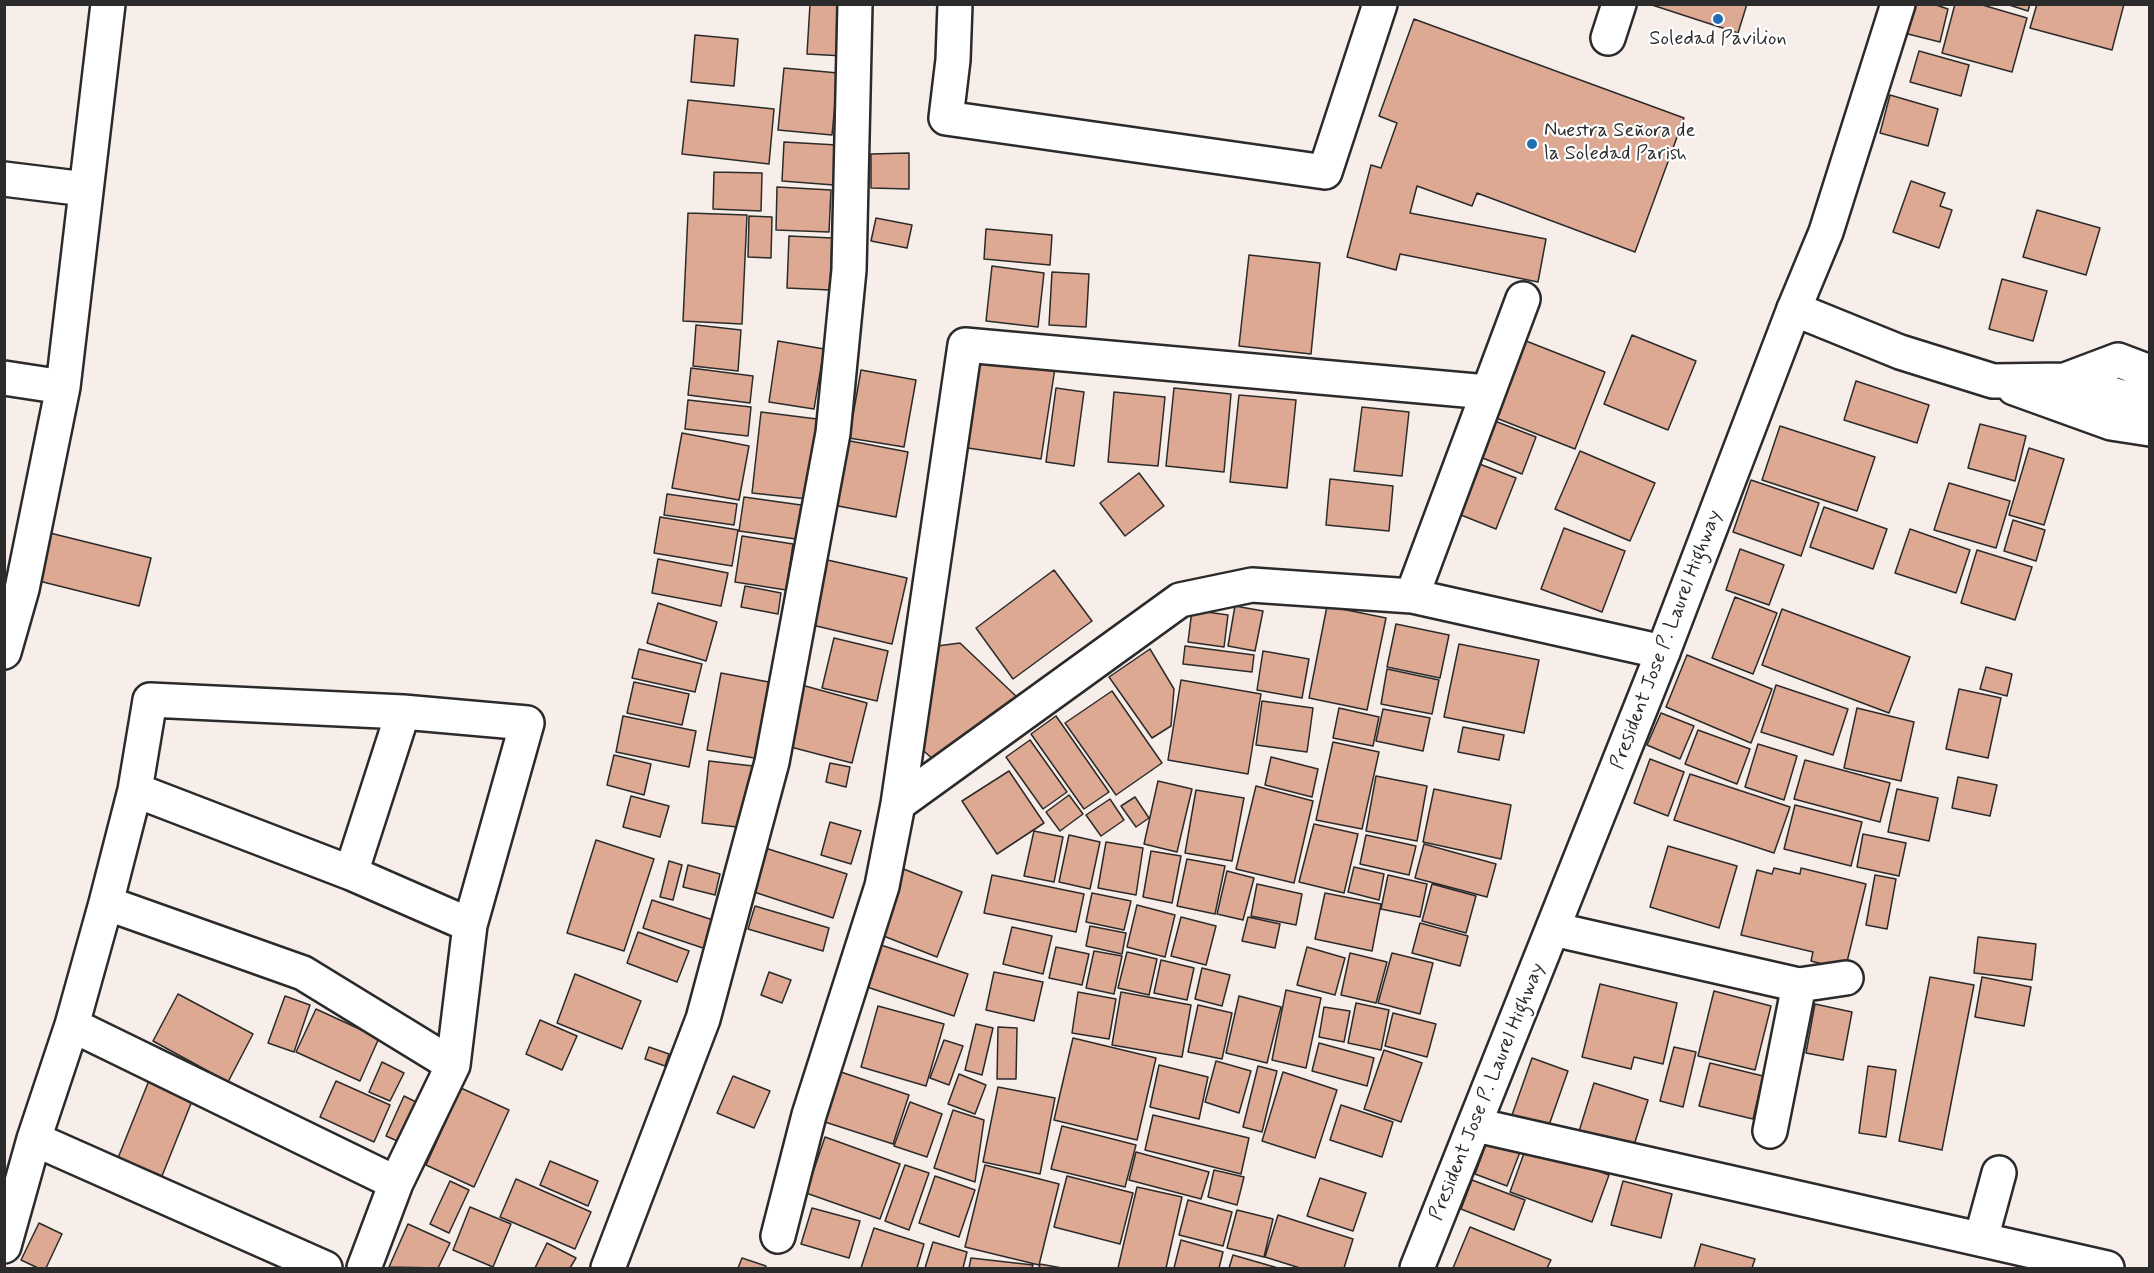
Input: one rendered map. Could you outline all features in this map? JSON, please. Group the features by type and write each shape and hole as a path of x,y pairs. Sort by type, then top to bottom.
{"main road":[{"path":"4,652 13,588 63,387 108,4"},
{"path":"608,1269 704,1019 772,762 833,433 849,270 855,4"},
{"path":"955,4 953,60 946,118 1325,172 1380,4"},
{"path":"1608,38 1620,4"},
{"name":"President Jose P. Laurel Highway","path":"1417,1269 1663,652 1794,309 1826,232 1898,4"},
{"path":"4,179 85,189"},
{"path":"1412,596 1486,392 1523,299"},
{"path":"1794,309 1900,352 1993,381 2111,423 2150,429"},
{"path":"778,1236 809,1115 882,886 898,804 965,345 1486,392"},
{"path":"2065,380 2118,360 2150,372"},
{"path":"4,378 63,387"},
{"path":"1993,381 2065,380 2122,397 2150,397"},
{"path":"898,804 1179,600 1252,585 1412,596 1663,652"},
{"path":"4,1246 34,1139 72,1025 106,903 135,790 150,700 403,712 527,723 470,925 453,1065 396,1183 364,1269"},
{"path":"351,873 403,712"},
{"path":"135,790 351,873 470,925"},
{"path":"106,903 303,974 453,1065"},
{"path":"1553,929 1799,986 1846,978"},
{"path":"1770,1131 1799,986"},
{"path":"72,1025 396,1183"},
{"path":"1476,1125 1782,1197 1981,1239 2107,1269"},
{"path":"34,1139 325,1269"},
{"path":"1981,1239 1999,1173"}],"building":[{"path":"810,4 847,4 844,56 807,54"},
{"name":"Soledad Pavilion","path":"1649,4 1747,4 1738,33"},
{"path":"1911,4 1933,4 1948,9 1940,42 1904,33"},
{"path":"1955,4 1979,4 2027,18 2012,72 1942,53"},
{"path":"2006,4 2030,4 2028,11"},
{"path":"2037,4 2124,4 2112,50 2030,28"},
{"name":"Nuestra Señora de la Soledad Parish","path":"1414,19 1684,118 1635,252 1477,193 1472,206 1417,186 1410,213 1546,239 1538,282 1400,254 1396,270 1347,257 1371,165 1381,168 1397,123 1379,116"},
{"path":"695,35 738,39 734,86 691,82"},
{"path":"1919,51 1969,65 1961,96 1910,82"},
{"path":"784,68 838,73 832,135 778,130"},
{"path":"1890,95 1938,109 1928,146 1880,133"},
{"path":"688,100 774,109 769,164 682,154"},
{"path":"784,142 837,145 834,185 782,181"},
{"path":"909,153 909,189 871,188 871,154"},
{"path":"714,172 762,173 761,211 713,209"},
{"path":"1911,181 1945,193 1940,206 1952,210 1939,248 1893,232"},
{"path":"777,187 831,190 829,232 776,230"},
{"path":"2037,210 2100,228 2086,275 2023,257"},
{"path":"688,213 747,215 742,324 683,321"},
{"path":"749,216 772,217 771,258 748,257"},
{"path":"876,218 912,225 907,248 871,241"},
{"path":"986,229 1052,235 1050,265 984,259"},
{"path":"789,236 832,238 830,290 787,288"},
{"path":"1249,255 1320,263 1311,354 1239,346"},
{"path":"992,266 1044,273 1038,327 986,321"},
{"path":"1052,272 1089,274 1086,327 1049,325"},
{"path":"2002,279 2047,291 2033,341 1989,329"},
{"path":"696,325 741,330 738,371 693,366"},
{"path":"1632,335 1696,361 1668,430 1604,404"},
{"path":"1521,339 1605,372 1575,449 1491,416"},
{"path":"778,341 824,349 814,409 769,402"},
{"path":"981,357 1055,368 1041,459 968,448"},
{"path":"691,368 753,376 750,403 688,395"},
{"path":"861,370 916,380 904,447 849,438"},
{"path":"1856,381 1929,405 1917,443 1844,420"},
{"path":"1056,388 1084,392 1074,466 1046,462"},
{"path":"1174,388 1231,394 1224,472 1166,466"},
{"path":"1114,392 1165,397 1158,466 1108,462"},
{"path":"1239,395 1296,400 1287,488 1230,482"},
{"path":"688,400 751,407 748,436 685,429"},
{"path":"1362,407 1409,412 1402,476 1354,471"},
{"path":"761,412 817,419 808,499 752,493"},
{"path":"1487,418 1536,437 1522,474 1473,454"},
{"path":"1980,424 2026,436 2015,481 1968,468"},
{"path":"1780,426 1875,457 1857,511 1762,480"},
{"path":"682,433 749,446 739,500 672,488"},
{"path":"845,440 908,452 896,517 833,505"},
{"path":"2029,448 2064,459 2044,525 2009,515"},
{"path":"1580,451 1655,483 1630,541 1555,509"},
{"path":"1477,463 1516,478 1496,529 1456,513"},
{"path":"1139,473 1164,506 1125,536 1100,503"},
{"path":"1330,479 1393,486 1389,531 1326,525"},
{"path":"1751,480 1819,503 1801,556 1733,532"},
{"path":"1949,483 2010,501 1996,548 1934,530"},
{"path":"667,494 737,504 734,525 664,515"},
{"path":"744,497 801,505 796,539 739,531"},
{"path":"1824,507 1887,529 1873,569 1810,547"},
{"path":"660,517 738,530 732,566 654,553"},
{"path":"2013,520 2045,530 2036,561 2004,551"},
{"path":"1564,528 1625,551 1602,612 1541,589"},
{"path":"1910,529 1970,550 1956,593 1895,573"},
{"path":"50,533 151,558 139,606 39,581"},
{"path":"742,536 793,544 786,590 735,582"},
{"path":"1740,549 1784,565 1769,605 1726,590"},
{"path":"1977,550 2032,567 2015,620 1961,603"},
{"path":"658,559 728,573 721,606 652,593"},
{"path":"823,559 907,578 892,644 808,624"},
{"path":"1054,570 1092,621 1013,679 976,628"},
{"path":"745,586 781,593 778,614 741,607"},
{"path":"1735,597 1777,613 1753,674 1712,658"},
{"path":"658,603 717,622 706,661 647,643"},
{"path":"1235,606 1263,611 1255,651 1228,646"},
{"path":"1327,606 1386,618 1367,710 1309,698"},
{"path":"1782,609 1910,657 1889,713 1762,665"},
{"path":"1192,610 1228,615 1224,647 1188,642"},
{"path":"1396,624 1449,635 1440,678 1387,667"},
{"path":"834,638 888,651 877,701 822,688"},
{"path":"960,643 1018,698 935,761 915,743 937,646"},
{"path":"1459,644 1539,660 1524,733 1444,717"},
{"path":"1185,646 1254,655 1252,672 1183,664"},
{"path":"639,649 702,664 695,692 632,678"},
{"path":"1150,649 1174,689 1171,726 1152,738 1109,677"},
{"path":"1263,651 1309,659 1302,698 1257,690"},
{"path":"1687,655 1772,689 1751,743 1666,707"},
{"path":"1986,667 2012,674 2007,696 1980,689"},
{"path":"1387,669 1439,680 1432,714 1381,704"},
{"path":"721,673 774,683 760,759 707,750"},
{"path":"1181,680 1261,694 1248,774 1168,760"},
{"path":"634,682 689,694 682,725 627,713"},
{"path":"798,684 867,703 852,763 783,745"},
{"path":"1776,685 1848,709 1833,755 1761,732"},
{"path":"1959,689 2001,698 1988,758 1946,749"},
{"path":"1112,691 1162,763 1116,795 1065,723"},
{"path":"1262,701 1313,708 1307,752 1256,745"},
{"path":"1339,708 1379,717 1373,746 1333,738"},
{"path":"1857,708 1914,722 1901,781 1844,768"},
{"path":"1383,709 1430,718 1423,751 1376,741"},
{"path":"1661,713 1694,726 1680,759 1647,745"},
{"path":"623,716 696,731 689,767 616,752"},
{"path":"1056,716 1109,792 1084,809 1031,734"},
{"path":"1463,727 1504,735 1499,760 1458,752"},
{"path":"1698,730 1750,749 1737,784 1685,764"},
{"path":"1030,740 1067,792 1043,809 1006,757"},
{"path":"1333,742 1379,752 1362,829 1316,820"},
{"path":"1758,744 1797,756 1784,800 1745,787"},
{"path":"614,755 651,764 644,795 607,785"},
{"path":"1271,757 1318,769 1312,797 1265,785"},
{"path":"1650,759 1684,772 1668,816 1634,803"},
{"path":"1805,760 1890,783 1880,822 1794,799"},
{"path":"709,761 753,766 746,828 702,823"},
{"path":"830,763 850,767 846,787 826,782"},
{"path":"1009,771 1044,823 997,854 962,801"},
{"path":"1690,774 1790,807 1774,853 1674,820"},
{"path":"1376,776 1427,786 1417,841 1366,831"},
{"path":"1958,777 1997,785 1990,816 1952,808"},
{"path":"1158,781 1192,789 1177,852 1144,844"},
{"path":"1256,786 1313,801 1294,883 1236,869"},
{"path":"1434,789 1511,805 1501,859 1423,842"},
{"path":"1897,789 1938,798 1929,841 1888,832"},
{"path":"1196,790 1244,798 1232,861 1185,853"},
{"path":"1069,795 1083,814 1060,831 1046,812"},
{"path":"631,796 669,806 660,837 623,827"},
{"path":"1135,797 1149,818 1136,827 1121,806"},
{"path":"1110,799 1124,820 1101,836 1086,815"},
{"path":"1795,805 1862,822 1851,866 1784,849"},
{"path":"830,822 861,831 851,864 821,855"},
{"path":"1314,824 1358,834 1344,893 1299,882"},
{"path":"1034,831 1063,837 1054,882 1024,876"},
{"path":"1863,834 1906,843 1899,876 1857,867"},
{"path":"1069,835 1100,842 1090,889 1059,882"},
{"path":"1366,835 1416,846 1409,875 1360,864"},
{"path":"596,840 654,859 624,951 567,933"},
{"path":"1106,842 1143,848 1136,895 1098,888"},
{"path":"1424,844 1496,864 1487,897 1415,878"},
{"path":"1668,846 1737,866 1719,928 1650,907"},
{"path":"762,847 847,874 833,918 748,890"},
{"path":"1151,851 1181,856 1172,903 1143,897"},
{"path":"1187,859 1225,866 1215,914 1177,906"},
{"path":"669,861 682,865 673,900 660,897"},
{"path":"688,865 720,874 715,895 683,887"},
{"path":"1354,867 1384,874 1379,900 1348,892"},
{"path":"901,868 962,892 937,957 876,933"},
{"path":"1774,868 1800,874 1801,868 1866,884 1845,970 1811,961 1813,952 1741,935 1757,870 1772,874"},
{"path":"1227,871 1254,878 1243,920 1217,914"},
{"path":"992,875 1084,894 1076,932 984,913"},
{"path":"1388,875 1427,884 1420,917 1381,909"},
{"path":"1875,875 1896,879 1887,929 1866,925"},
{"path":"1257,884 1302,894 1296,925 1251,916"},
{"path":"1432,884 1476,896 1466,933 1422,921"},
{"path":"1092,893 1131,901 1124,930 1086,922"},
{"path":"1325,893 1381,904 1372,951 1315,939"},
{"path":"652,900 719,922 709,950 643,928"},
{"path":"1137,905 1175,915 1165,957 1127,947"},
{"path":"755,906 829,928 823,951 748,929"},
{"path":"1181,917 1216,926 1206,965 1171,956"},
{"path":"1248,917 1280,924 1275,948 1242,941"},
{"path":"1420,923 1468,936 1460,966 1412,953"},
{"path":"1090,926 1126,933 1122,954 1086,946"},
{"path":"1012,927 1052,936 1043,974 1003,964"},
{"path":"638,932 689,951 677,982 627,963"},
{"path":"1978,937 2036,944 2032,980 1974,973"},
{"path":"875,943 968,974 954,1016 861,985"},
{"path":"1056,947 1089,954 1082,985 1049,978"},
{"path":"1307,947 1345,958 1335,995 1297,985"},
{"path":"1094,951 1122,956 1114,994 1086,988"},
{"path":"1127,952 1157,959 1149,995 1118,988"},
{"path":"1350,953 1387,962 1376,1003 1341,995"},
{"path":"1392,953 1433,963 1420,1014 1378,1003"},
{"path":"1161,960 1194,968 1187,1000 1154,993"},
{"path":"1202,968 1230,975 1222,1006 1195,999"},
{"path":"769,972 791,980 782,1003 761,995"},
{"path":"994,972 1043,982 1034,1021 986,1010"},
{"path":"575,974 641,1001 622,1049 557,1023"},
{"path":"1930,977 1974,985 1942,1150 1899,1141"},
{"path":"1982,977 2031,987 2024,1026 1975,1017"},
{"path":"1600,984 1677,1003 1663,1064 1634,1057 1631,1069 1582,1057"},
{"path":"1286,990 1321,998 1306,1068 1272,1060"},
{"path":"1714,991 1771,1006 1755,1070 1698,1056"},
{"path":"1078,992 1116,999 1109,1039 1072,1033"},
{"path":"1121,992 1191,1005 1182,1057 1112,1045"},
{"path":"178,994 253,1034 228,1082 153,1041"},
{"path":"285,996 310,1005 294,1052 268,1043"},
{"path":"1239,996 1281,1007 1267,1063 1226,1053"},
{"path":"1356,1003 1389,1010 1381,1050 1348,1043"},
{"path":"1815,1004 1852,1012 1843,1060 1806,1053"},
{"path":"1198,1005 1232,1013 1222,1059 1188,1052"},
{"path":"878,1006 944,1024 926,1086 861,1067"},
{"path":"1324,1007 1350,1011 1344,1042 1319,1037"},
{"path":"316,1009 379,1038 360,1081 296,1052"},
{"path":"1393,1013 1436,1024 1427,1057 1385,1046"},
{"path":"540,1020 577,1036 562,1070 526,1054"},
{"path":"976,1024 993,1028 982,1075 965,1070"},
{"path":"998,1027 1017,1028 1016,1079 997,1079"},
{"path":"1073,1038 1156,1058 1137,1140 1054,1120"},
{"path":"944,1040 963,1046 949,1085 930,1078"},
{"path":"1319,1043 1374,1058 1367,1086 1312,1071"},
{"path":"649,1047 669,1054 665,1066 645,1059"},
{"path":"1674,1047 1696,1052 1683,1107 1660,1101"},
{"path":"1384,1050 1422,1063 1401,1122 1364,1109"},
{"path":"1532,1058 1568,1071 1548,1128 1512,1115"},
{"path":"1216,1061 1251,1071 1239,1113 1205,1102"},
{"path":"382,1062 404,1073 390,1101 369,1092"},
{"path":"1710,1063 1763,1076 1753,1119 1699,1106"},
{"path":"1159,1065 1208,1077 1199,1119 1150,1107"},
{"path":"1258,1066 1277,1071 1262,1132 1243,1127"},
{"path":"1868,1066 1896,1070 1886,1137 1859,1133"},
{"path":"841,1072 909,1095 893,1144 825,1122"},
{"path":"1283,1072 1337,1090 1315,1158 1262,1141"},
{"path":"152,1073 196,1091 162,1176 118,1158"},
{"path":"959,1074 986,1085 975,1114 948,1104"},
{"path":"733,1076 770,1091 754,1128 717,1113"},
{"path":"336,1081 390,1105 374,1142 320,1117"},
{"path":"1594,1083 1648,1100 1631,1155 1577,1138"},
{"path":"998,1087 1055,1098 1040,1174 983,1162"},
{"path":"461,1088 509,1110 474,1187 426,1165"},
{"path":"404,1096 420,1104 402,1143 386,1136"},
{"path":"910,1102 942,1114 927,1157 894,1146"},
{"path":"1341,1105 1393,1122 1382,1157 1330,1140"},
{"path":"953,1110 984,1120 975,1182 934,1168"},
{"path":"1153,1115 1249,1138 1241,1174 1145,1150"},
{"path":"1062,1126 1136,1145 1125,1187 1051,1169"},
{"path":"825,1137 900,1164 880,1219 806,1193"},
{"path":"1488,1139 1520,1152 1507,1186 1475,1174"},
{"path":"1527,1145 1609,1175 1592,1222 1510,1192"},
{"path":"1136,1152 1209,1172 1201,1199 1129,1180"},
{"path":"550,1161 598,1181 588,1206 540,1185"},
{"path":"905,1165 929,1173 909,1230 885,1221"},
{"path":"985,1165 1059,1184 1039,1265 965,1247"},
{"path":"1214,1170 1244,1177 1237,1205 1208,1197"},
{"path":"935,1176 975,1190 959,1237 919,1223"},
{"path":"1067,1176 1133,1193 1120,1244 1054,1227"},
{"path":"1320,1178 1366,1193 1353,1231 1307,1216"},
{"path":"516,1179 591,1212 575,1249 500,1217"},
{"path":"1472,1180 1525,1200 1514,1230 1461,1209"},
{"path":"450,1181 469,1190 449,1233 430,1224"},
{"path":"1623,1181 1672,1194 1661,1238 1611,1225"},
{"path":"1137,1187 1182,1197 1166,1268 1118,1268"},
{"path":"1188,1200 1232,1212 1223,1246 1179,1235"},
{"path":"470,1207 511,1224 493,1267 453,1250"},
{"path":"812,1208 860,1221 849,1258 801,1244"},
{"path":"1237,1210 1273,1219 1264,1257 1227,1248"},
{"path":"1278,1215 1353,1239 1344,1268 1300,1268 1265,1257"},
{"path":"39,1223 62,1234 46,1268 38,1268 21,1260"},
{"path":"408,1224 450,1243 438,1268 389,1267"},
{"path":"1470,1227 1551,1260 1547,1268 1453,1268"},
{"path":"874,1228 924,1244 917,1268 861,1268"},
{"path":"1181,1240 1223,1252 1219,1268 1174,1268"},
{"path":"933,1242 967,1252 963,1268 925,1268"},
{"path":"547,1243 576,1258 570,1268 535,1268"},
{"path":"1701,1244 1755,1259 1752,1268 1694,1268"},
{"path":"1233,1255 1278,1268 1229,1268"},
{"path":"742,1258 766,1266 765,1268 738,1268"},
{"path":"971,1258 1033,1265 1032,1268 969,1268"},
{"path":"1040,1264 1062,1268 1039,1268"}],"place":[{"name":"Soledad Pavilion","path":"1718,19"},
{"name":"Nuestra Señora de la Soledad Parish","path":"1532,144"}]}
